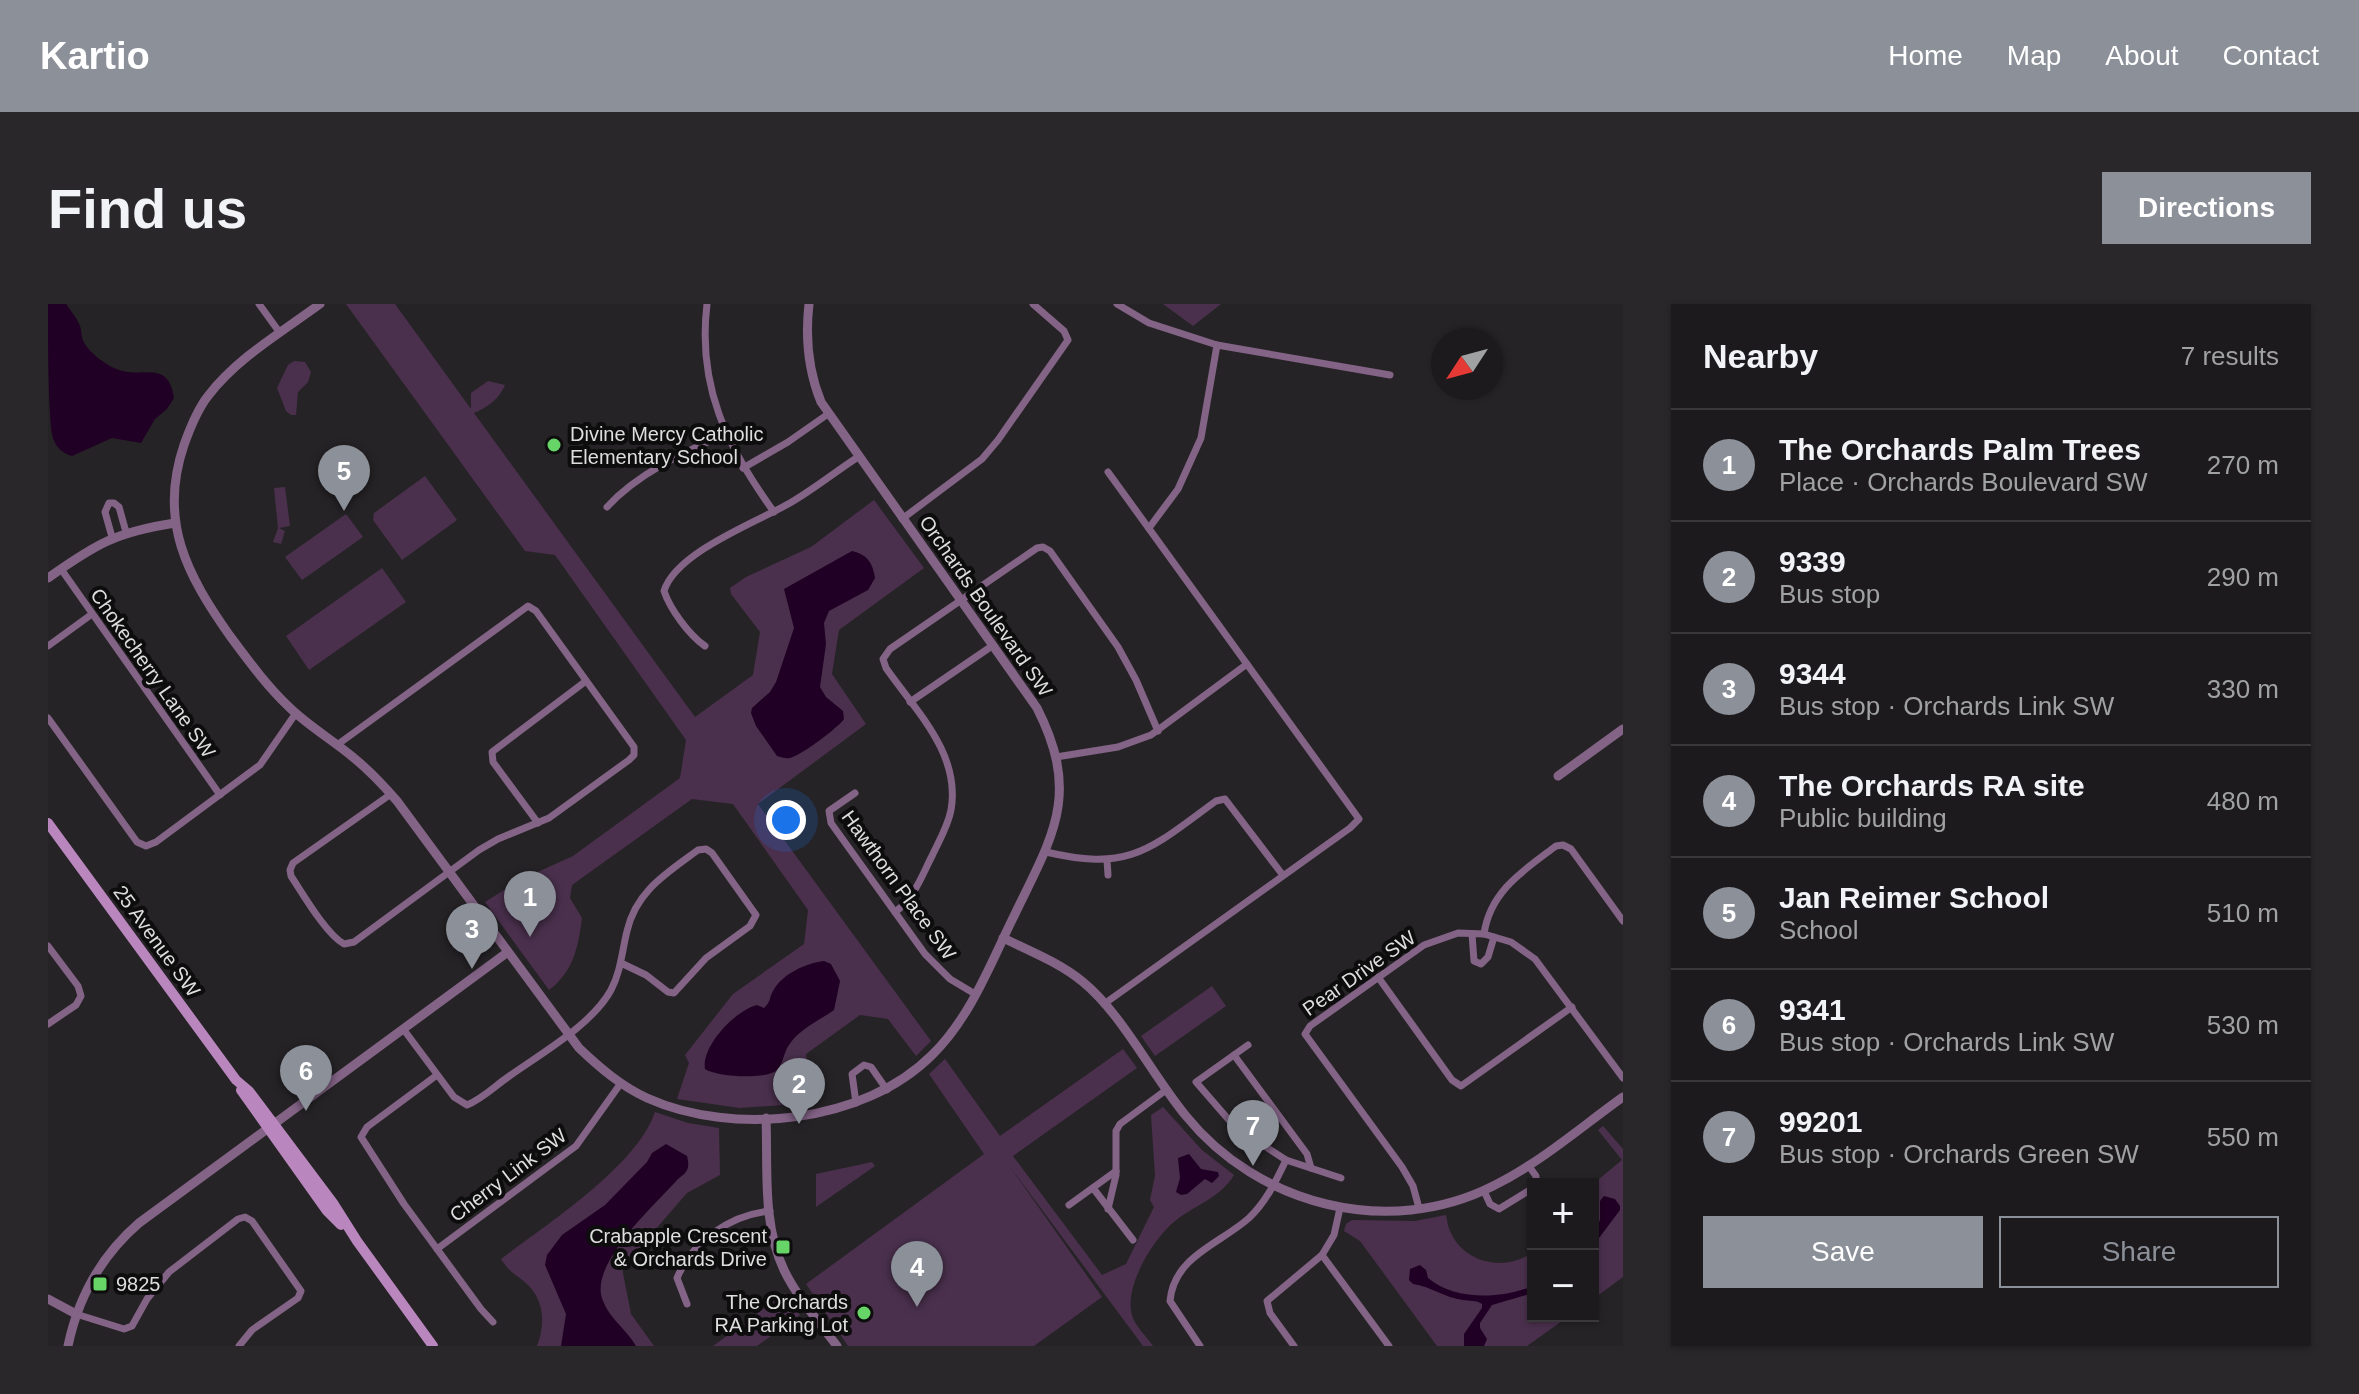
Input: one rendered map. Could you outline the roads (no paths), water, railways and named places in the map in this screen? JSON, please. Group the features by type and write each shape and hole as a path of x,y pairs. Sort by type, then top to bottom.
{"main road":[{"name":"25 Avenue SW","path":"48,823 236,1080 243,1095 270,1126 327,1211 357,1241 433,1346"}],"street":[{"path":"259,304 280,333"},
{"name":"Orchards Boulevard SW","path":"320,304 228,373 198,412 179,462 175,486 175,523 185,561 201,594 260,676 296,713 363,766 391,794 568,1033 595,1063 621,1083 658,1103 720,1118 766,1118 827,1112 887,1090 912,1074 939,1048 975,994 1046,852 1059,801 1056,757 1037,708 828,414 816,390 809,363 809,304"},
{"path":"707,304 705,334 708,373 725,434 743,468 774,512"},
{"path":"902,519 982,459 1068,340 1064,331 1033,304"},
{"path":"1117,304 1149,323 1217,345 1390,375"},
{"path":"1149,528 1178,489 1201,438 1217,345"},
{"path":"743,468 828,414"},
{"path":"607,507 655,470 725,434"},
{"path":"705,646 668,600 665,587 693,557 713,542 774,512 858,457"},
{"path":"1104,1004 1359,819 1108,472"},
{"path":"112,537 105,512 109,503 119,507 126,532"},
{"path":"48,578 112,537 175,523"},
{"path":"895,912 915,890 948,820 953,794 948,760 883,659 1037,548 1046,548 1118,647 1158,731"},
{"name":"Chokecherry Lane SW","path":"61,569 220,795"},
{"path":"337,745 528,606 536,611 633,744 634,755 555,815 491,843 354,942 344,944 337,940 293,880 290,870 293,863 391,794"},
{"path":"48,646 92,614"},
{"path":"910,702 992,646"},
{"path":"1056,757 1118,747 1158,731 1247,664"},
{"path":"538,823 493,762 492,752 586,681"},
{"path":"48,718 140,845 146,846 156,842 265,760 296,713"},
{"path":"1558,776 1623,729"},
{"name":"Hawthorn Place SW","path":"855,793 831,808 828,818 938,968 975,994"},
{"path":"1046,852 1080,860 1107,860 1153,846 1216,801 1225,799 1282,874"},
{"path":"1484,934 1492,907 1504,888 1556,846 1563,845 1571,849 1623,921"},
{"path":"404,1030 458,1101 467,1105 591,1015 606,997 621,963 634,903 698,850 706,849 712,853 756,915 750,926 706,958 674,993 621,963"},
{"path":"1107,860 1108,875"},
{"path":"1472,934 1474,961 1481,964 1488,957 1494,937"},
{"name":"Pear Drive SW","path":"1419,1208 1413,1186 1402,1167 1305,1034 1310,1026 1415,950 1440,938 1472,934 1484,934 1511,942 1535,959 1623,1078"},
{"path":"1003,938 1074,975 1104,1004 1194,1126 1221,1153 1273,1186 1308,1200 1340,1208 1377,1211 1419,1208 1484,1191 1528,1165 1623,1097"},
{"path":"48,946 78,986 80,999 48,1024"},
{"path":"68,1346 76,1314 99,1269 125,1235 159,1206 508,952"},
{"path":"1378,977 1452,1080 1461,1086 1572,1007"},
{"path":"1248,1045 1196,1082 1235,1127 1286,1160 1341,1178"},
{"path":"1234,1055 1307,1154 1311,1168"},
{"path":"856,1103 852,1074 864,1065 871,1067 887,1090"},
{"path":"437,1075 367,1127 361,1135 363,1144 493,1322"},
{"name":"Cherry Link SW","path":"437,1249 576,1146 621,1083"},
{"path":"1108,1209 1116,1171 1116,1131 1120,1124 1166,1090"},
{"path":"766,1118 770,1211 775,1245 795,1288 836,1346"},
{"path":"1200,1346 1173,1309 1171,1294 1193,1257 1247,1219 1262,1204 1286,1160"},
{"path":"1528,1165 1536,1178"},
{"path":"1069,1205 1116,1171"},
{"path":"1093,1188 1133,1240"},
{"path":"1484,1191 1490,1204 1499,1209 1527,1191"},
{"path":"1294,1346 1270,1313 1267,1301 1322,1255 1334,1235 1340,1208"},
{"path":"687,1304 677,1278 700,1246 730,1222 749,1214 770,1211"},
{"path":"48,1299 76,1314 129,1328 153,1289 169,1272 238,1219 245,1217 252,1221 299,1285 301,1293 252,1330 239,1346"},
{"path":"1322,1255 1389,1346"}],"place":[{"name":"Divine Mercy Catholic Elementary School","path":"554,445"},
{"name":"Jan Reimer School","path":"344,511"},
{"name":"The Orchards Palm Trees","path":"530,937"},
{"name":"9344","path":"472,969"},
{"name":"9341","path":"306,1111"},
{"name":"9339","path":"799,1124"},
{"name":"99201","path":"1253,1166"},
{"name":"Crabapple Crescent & Orchards Drive","path":"783,1247"},
{"name":"9825","path":"100,1284"},
{"name":"The Orchards RA site","path":"917,1307"},
{"name":"The Orchards RA Parking Lot","path":"864,1313"}]}
